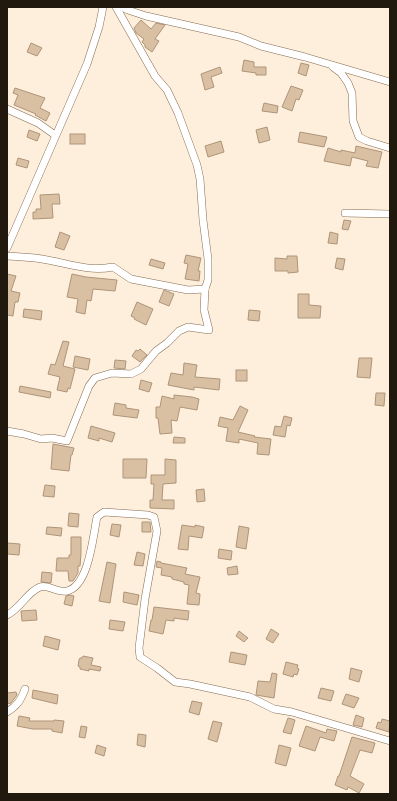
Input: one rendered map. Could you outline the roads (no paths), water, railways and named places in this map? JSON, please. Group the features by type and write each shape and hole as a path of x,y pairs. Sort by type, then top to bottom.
{"street":[{"path":"7,248 87,64 99,27 103,7"},
{"path":"7,431 41,439 52,438 67,440 88,386 95,378 112,373 131,374 141,369 156,351 179,332 188,327 209,330 204,310 205,289 208,280 208,259 200,179 197,164 178,113 167,90 155,76 116,7"},
{"path":"122,7 146,16 239,36 261,46 346,68 366,76 390,82"},
{"path":"332,65 341,73 348,83 352,93 353,121 360,137 367,141 390,148"},
{"path":"7,109 38,124 55,135"},
{"path":"345,214 390,214"},
{"path":"7,256 41,259 81,268 99,270 113,267 130,279 188,290 205,289"},
{"path":"7,615 16,610 33,591 40,586 65,592 72,589 80,581 86,571 97,516 104,512 148,515 154,517 157,531 145,599 139,648 140,657 158,668 175,682 250,697 274,709 292,712 390,741"},
{"path":"7,712 14,708 21,700 25,689"}]}
